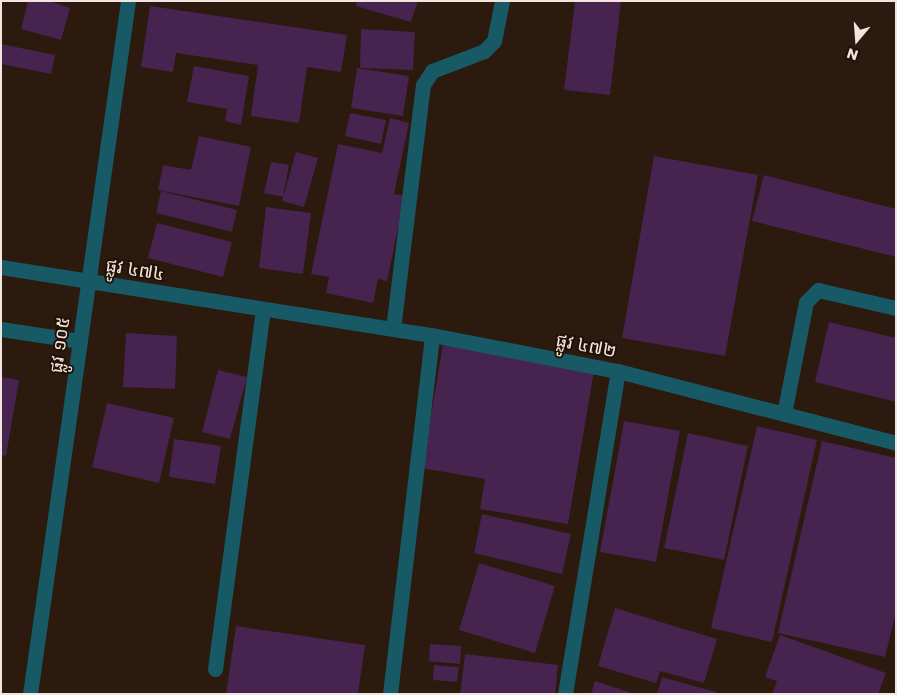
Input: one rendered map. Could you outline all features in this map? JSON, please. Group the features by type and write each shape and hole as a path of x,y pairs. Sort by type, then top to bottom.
{"street":[{"name":"ផ្លូវ ១០៥","path":"30,694 128,1"},
{"path":"393,329 423,85 432,71 484,52 494,41 502,1"},
{"name":"ផ្លូវ ៤៧៤","path":"1,267 263,309"},
{"path":"784,414 806,302 818,290 896,308"},
{"path":"215,669 263,309"},
{"name":"ផ្លូវ ៤៧២","path":"263,309 432,335 618,371 896,444"},
{"path":"7,330 79,341"},
{"path":"390,694 432,335"},
{"path":"565,694 618,371"}],"building":[{"path":"28,1 49,1 70,8 61,40 21,29"},
{"path":"357,1 418,1 411,22 356,6"},
{"path":"575,1 621,1 610,95 564,90"},
{"path":"150,6 347,35 341,72 307,67 299,123 251,116 258,65 176,53 173,72 141,67"},
{"path":"361,29 415,32 413,70 360,68"},
{"path":"1,44 55,55 51,74 1,64"},
{"path":"194,66 249,76 241,125 225,121 227,109 187,102"},
{"path":"357,68 409,76 403,116 351,108"},
{"path":"350,113 386,120 381,144 345,136"},
{"path":"390,118 409,123 394,194 405,196 387,281 378,279 373,303 326,293 329,277 311,274 338,144 382,153"},
{"path":"199,136 251,147 239,206 158,190 163,165 191,170"},
{"path":"296,152 318,158 304,207 282,201"},
{"path":"654,156 758,175 725,356 622,338"},
{"path":"271,162 289,165 283,197 264,193"},
{"path":"764,175 896,209 896,257 752,221"},
{"path":"161,191 237,210 232,232 156,213"},
{"path":"266,207 311,213 303,274 259,268"},
{"path":"157,223 232,242 223,277 148,258"},
{"path":"829,322 896,338 896,402 815,382"},
{"path":"126,333 177,336 175,389 123,387"},
{"path":"443,345 594,371 568,524 480,509 485,479 422,468"},
{"path":"218,370 247,377 230,439 202,432"},
{"path":"1,377 19,380 6,456 1,455"},
{"path":"107,403 174,418 159,483 92,467"},
{"path":"624,421 680,431 656,562 600,552"},
{"path":"757,426 817,440 772,642 711,628"},
{"path":"688,433 748,446 724,560 664,548"},
{"path":"174,439 221,446 215,484 169,477"},
{"path":"822,441 896,458 896,612 885,657 778,633"},
{"path":"482,514 571,534 562,574 474,553"},
{"path":"479,563 555,586 535,653 459,630"},
{"path":"615,608 717,639 704,683 660,671 656,683 598,666"},
{"path":"236,626 365,645 358,694 226,694"},
{"path":"780,635 886,673 878,694 772,694 777,681 765,677"},
{"path":"430,644 461,646 460,664 429,661"},
{"path":"465,654 558,665 555,694 460,694"},
{"path":"434,665 459,667 457,682 433,680"},
{"path":"662,677 716,692 715,694 657,694"},
{"path":"595,681 632,693 632,694 591,694"}]}
